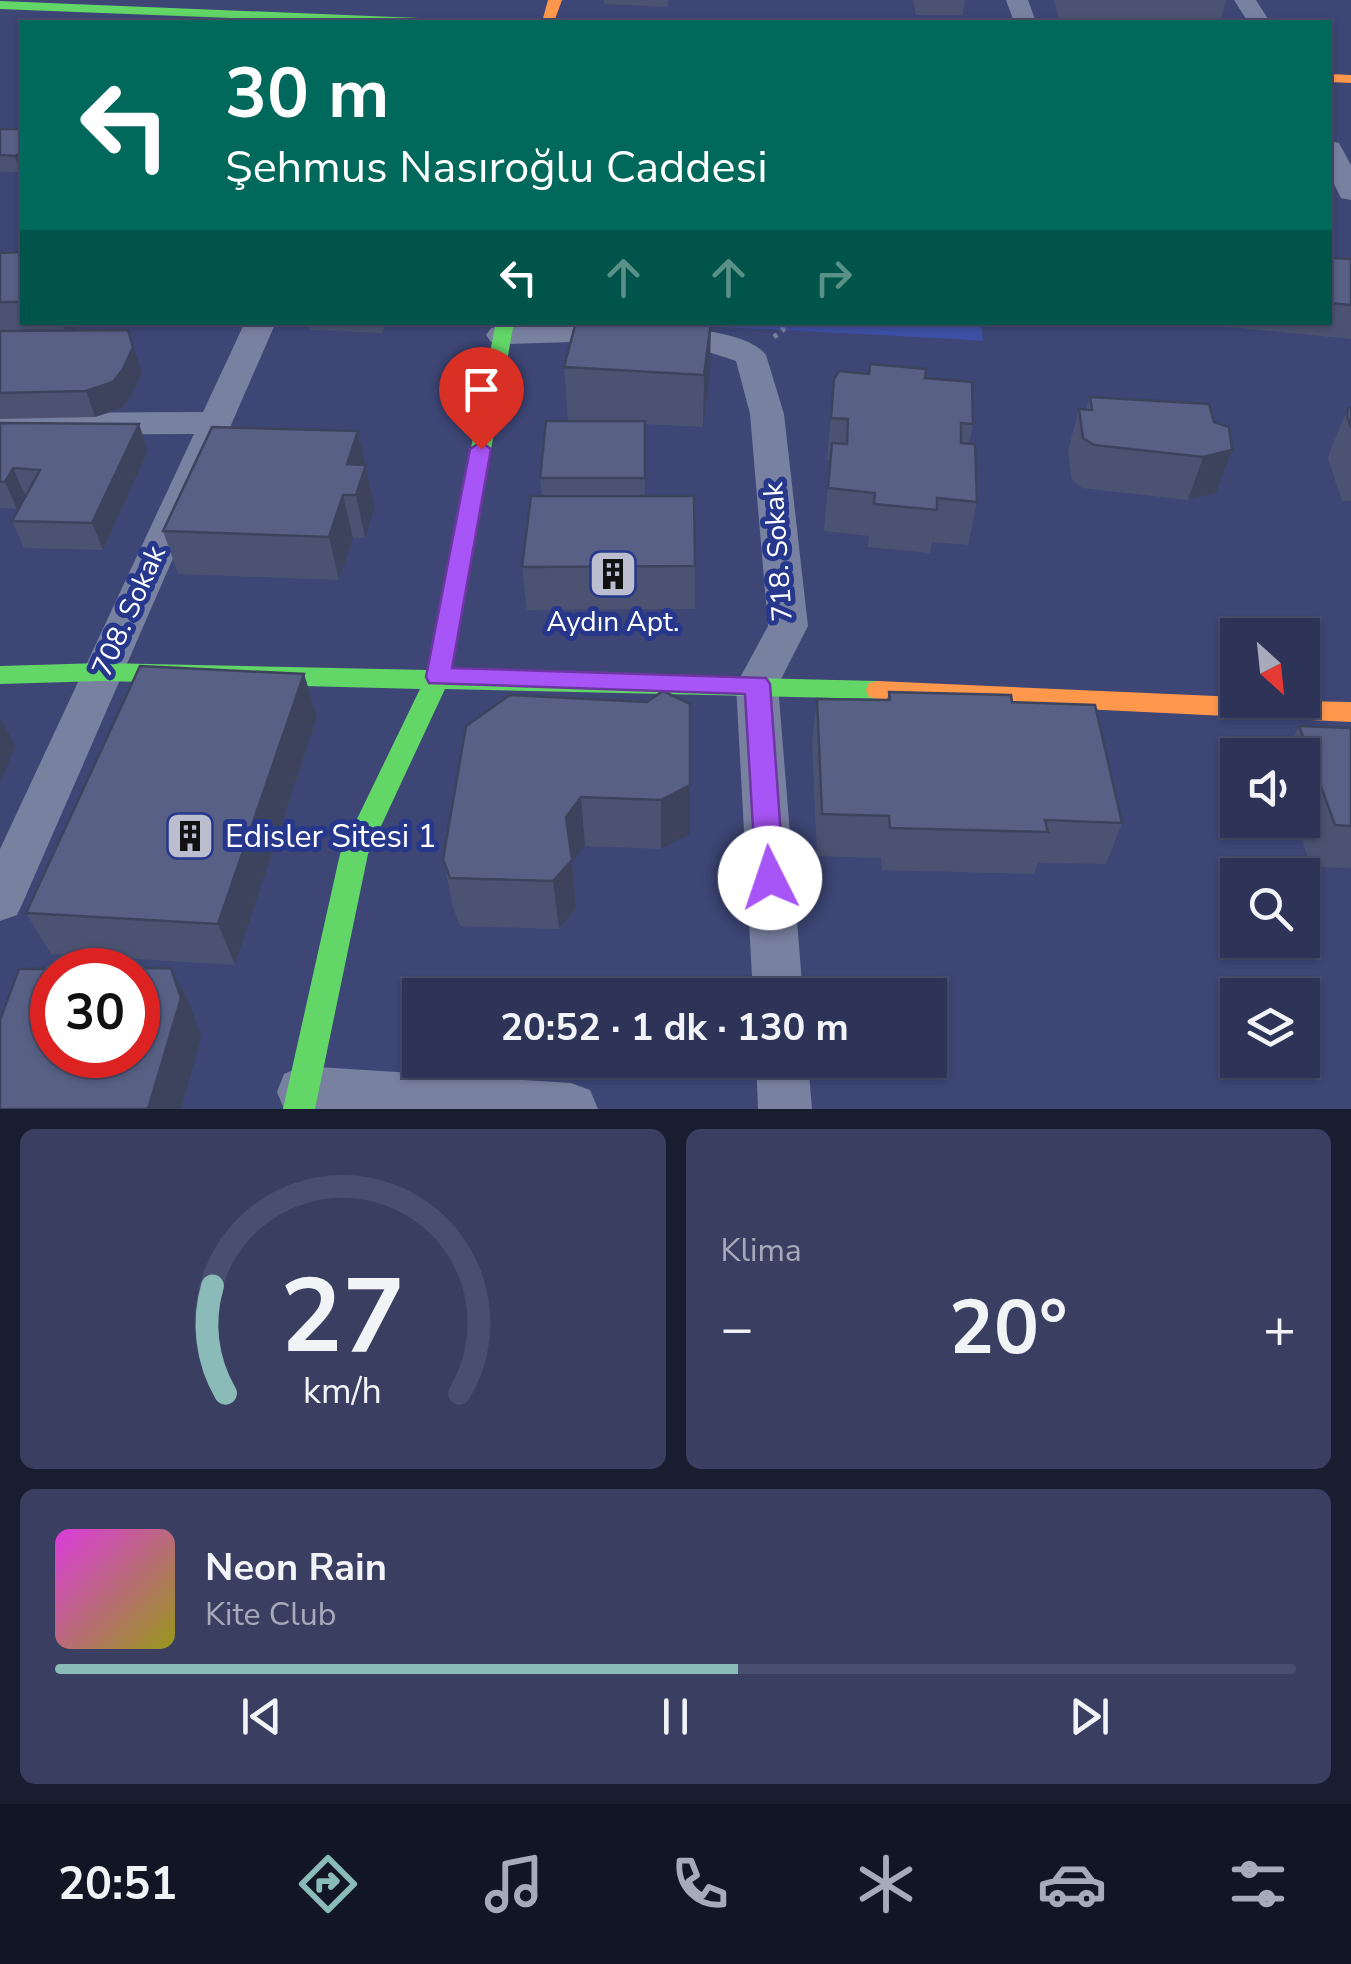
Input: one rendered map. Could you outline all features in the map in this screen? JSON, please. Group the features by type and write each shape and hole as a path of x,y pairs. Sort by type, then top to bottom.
{"street":[{"path":"0,5 109,5 383,20"},
{"path":"1332,153 1351,192"},
{"name":"708. Sokak","path":"0,900 260,325"},
{"path":"504,329 438,677 354,854 301,1100 571,1109"},
{"name":"718. Sokak","path":"504,329 662,334 731,346 750,355 767,414 788,626 757,684"},
{"path":"0,424 214,423"},
{"path":"0,676 102,672 757,684 1351,712"},
{"path":"757,684 777,978"},
{"path":"783,1078 785,1109"}],"shaded area":[{"path":"682,325 981,325 983,341"}],"building":[{"path":"0,129 20,129 20,154 0,155"},
{"path":"20,252 20,302 0,302 0,253"},
{"path":"1332,258 1351,259 1351,305 1332,303"},
{"path":"575,325 711,325 704,375 564,367"},
{"path":"128,330 133,347 113,382 86,391 0,393 0,331"},
{"path":"870,364 926,369 925,378 972,382 973,424 961,423 961,443 975,444 977,502 937,498 937,510 874,504 875,493 828,488 832,443 847,444 848,419 831,418 834,379 839,371 869,374"},
{"path":"1090,397 1209,404 1214,422 1229,427 1232,450 1203,457 1094,445 1083,438 1079,409 1092,410"},
{"path":"546,421 645,421 645,478 540,478"},
{"path":"0,423 139,424 92,523 12,521 40,470 13,468 5,482 0,482"},
{"path":"212,427 358,431 347,464 366,465 356,495 343,495 329,537 163,531"},
{"path":"531,496 694,496 695,566 522,567"},
{"name":"Edisler Sitesi 1","path":"140,666 304,674 218,924 26,913"},
{"path":"663,691 690,704 690,785 661,800 581,797 566,817 572,860 553,881 450,878 443,859 466,726 510,695 647,702"},
{"path":"889,692 1011,695 1012,702 1095,705 1122,823 1045,820 1048,832 890,828 889,816 822,814 817,699 890,700"},
{"path":"1299,726 1351,728 1351,826 1335,825 1320,784 1320,738 1303,738"},
{"path":"160,968 171,968 181,998 160,1069"},
{"path":"19,969 30,969 30,1078 157,1078 148,1109 0,1109 0,1020"}],"traffic: fast":[{"path":"0,5 370,20"},
{"path":"299,1109 354,854 438,677 504,325"},
{"path":"0,675 102,672 878,690"}],"traffic: slow":[{"path":"549,20 555,0"},
{"path":"1332,78 1351,79"},
{"path":"878,690 1351,712"}],"place":[{"name":"Aydın Apt.","path":"613,574"},
{"name":"Edisler Sitesi 1","path":"190,836"}],"route":[{"path":"481,449 438,677 757,684 770,878"}]}
